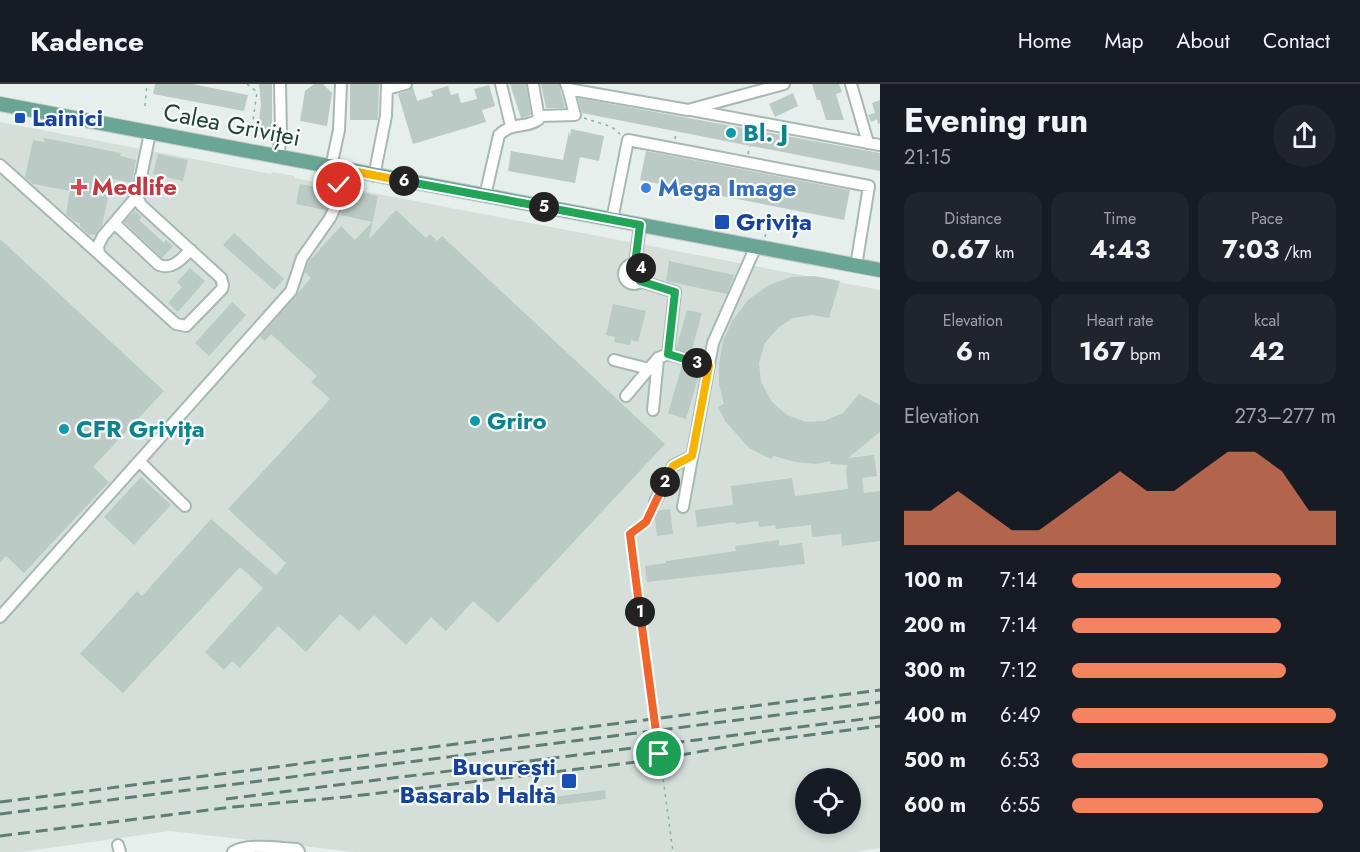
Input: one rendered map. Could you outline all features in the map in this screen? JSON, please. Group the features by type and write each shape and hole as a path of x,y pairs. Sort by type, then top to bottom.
{"main road":[{"name":"Calea Griviței","path":"0,104 880,270"}],"street":[{"path":"278,157 281,134 280,84"},
{"path":"0,617 291,291 302,258 330,218 338,201 340,189 331,167 339,130 341,84"},
{"path":"374,176 386,116 387,87 406,84"},
{"path":"501,84 512,126"},
{"path":"533,84 539,116"},
{"path":"688,110 784,84"},
{"path":"851,84 868,143"},
{"path":"485,196 496,139 502,131 512,126 533,123 539,116 575,115 567,86 880,145"},
{"path":"99,254 99,242 138,199 154,133"},
{"path":"612,220 628,140 869,186 856,266"},
{"path":"0,165 176,324 186,326 222,290 224,285 221,278 138,199"},
{"path":"114,223 165,268 173,266 191,250"},
{"path":"635,264 640,225"},
{"path":"683,507 713,343 756,246"},
{"path":"635,264 626,268 625,278 632,284 640,281 675,292 653,410"},
{"path":"635,264 643,273 640,281"},
{"path":"663,356 709,366"},
{"path":"626,396 663,356"},
{"path":"614,360 649,369"},
{"path":"655,502 673,466 692,456"},
{"path":"140,462 185,506"},
{"path":"233,852 249,848 297,849 298,852"}],"path":[{"path":"145,106 147,84"},
{"path":"247,84 257,92 252,129"},
{"path":"575,115 612,127 628,140"},
{"path":"655,502 646,522 630,534 673,852"},
{"path":"642,757 659,754"}],"shaded area":[{"path":"0,122 271,174 272,172 295,176 295,178 880,290 880,848 855,852 355,852 170,831 21,852 0,852"}],"building":[{"path":"155,84 192,84 248,95 244,111 153,94"},
{"path":"259,84 272,84 272,131 258,129 261,105"},
{"path":"314,84 323,84 332,93 327,126 300,121 305,91"},
{"path":"350,84 379,84 378,120 350,120"},
{"path":"510,84 526,84 531,115 521,118"},
{"path":"541,84 559,84 565,108 546,108"},
{"path":"812,84 839,84 842,92 836,94 844,120 826,120"},
{"path":"489,85 495,106 482,110 486,122 413,144 398,94 413,87 417,101 433,96 431,91 448,86 451,95 458,93 461,103 477,99 474,89"},
{"path":"793,93 798,106 775,117 769,104"},
{"name":"Bl. J","path":"578,98 880,153 880,171 582,113"},
{"path":"880,100 880,123 878,124 877,119 871,122 868,115 875,113 872,103"},
{"path":"571,129 604,136 599,161 580,157 575,183 508,171 511,151 563,160"},
{"name":"Medlife","path":"44,138 121,153 120,156 136,160 132,183 112,179 102,226 95,235 88,234 80,223 66,214 70,191 33,184 25,177 33,140 44,142"},
{"path":"646,151 850,190 844,220 640,180"},
{"path":"158,154 188,160 183,181 153,174"},
{"path":"300,184 331,190 326,210 296,204"},
{"name":"Griro","path":"347,189 378,196 369,239 396,210 426,238 430,234 437,241 442,236 665,444 498,623 473,601 446,631 431,617 406,645 374,615 359,631 340,614 306,652 278,626 240,668 232,661 224,670 205,652 263,588 240,567 123,693 80,654 137,591 142,596 211,519 276,575 286,563 228,509 330,399 311,382 317,376 271,334 265,341 260,337 311,278 305,272 309,261 341,226 355,240 372,222 341,215"},
{"path":"135,211 142,217 139,220 164,243 166,240 173,246 162,258 124,222"},
{"path":"234,233 284,279 274,290 223,245"},
{"name":"CFR Grivița","path":"0,239 164,391 93,467 109,482 24,573 6,556 0,563"},
{"path":"669,261 734,275 727,294 666,281"},
{"path":"190,268 205,281 178,312 168,303 182,287 177,282"},
{"path":"814,276 840,281 829,318 812,315 793,318 779,327 765,343 759,363 761,382 772,402 787,415 806,422 824,421 843,413 859,394 880,405 880,432 848,458 874,455 877,476 862,478 864,493 880,491 880,541 842,546 841,534 812,537 811,525 776,529 775,525 759,527 758,521 697,527 695,510 733,505 731,486 792,478 795,496 848,489 847,465 831,464 830,461 817,464 795,462 774,456 771,459 749,448 725,421 718,407 724,404 719,385 719,364 723,341 732,321 748,300 769,285 791,277"},
{"path":"232,302 246,315 209,356 195,343"},
{"path":"613,304 646,311 638,342 631,340 630,345 614,342 615,337 606,335"},
{"path":"687,310 702,313 691,353 676,349"},
{"path":"682,366 700,371 686,419 668,413"},
{"path":"141,477 171,505 134,545 104,517"},
{"path":"670,509 673,534 657,536 654,511"},
{"path":"779,540 779,546 802,543 805,564 647,582 645,566 736,551 735,546"},
{"path":"605,790 606,799 555,805 554,797"}],"railway":[{"path":"0,802 880,690"},
{"path":"0,814 880,702"},
{"path":"226,799 880,717"},
{"path":"0,836 233,807 346,797 645,761 762,741 880,726"}],"place":[{"name":"Lainici","path":"20,118"},
{"name":"Bl. J","path":"731,133"},
{"name":"Medlife","path":"79,187"},
{"name":"Mega Image","path":"646,188"},
{"name":"Grivița","path":"722,222"},
{"name":"Griro","path":"475,421"},
{"name":"CFR Grivița","path":"64,429"},
{"name":"București Basarab Haltă","path":"569,781"}],"route":[{"path":"339,185 331,167 640,225 635,264 643,273 640,281 675,292 668,354 709,366 692,456 673,466 646,522 630,534 659,754"}]}
